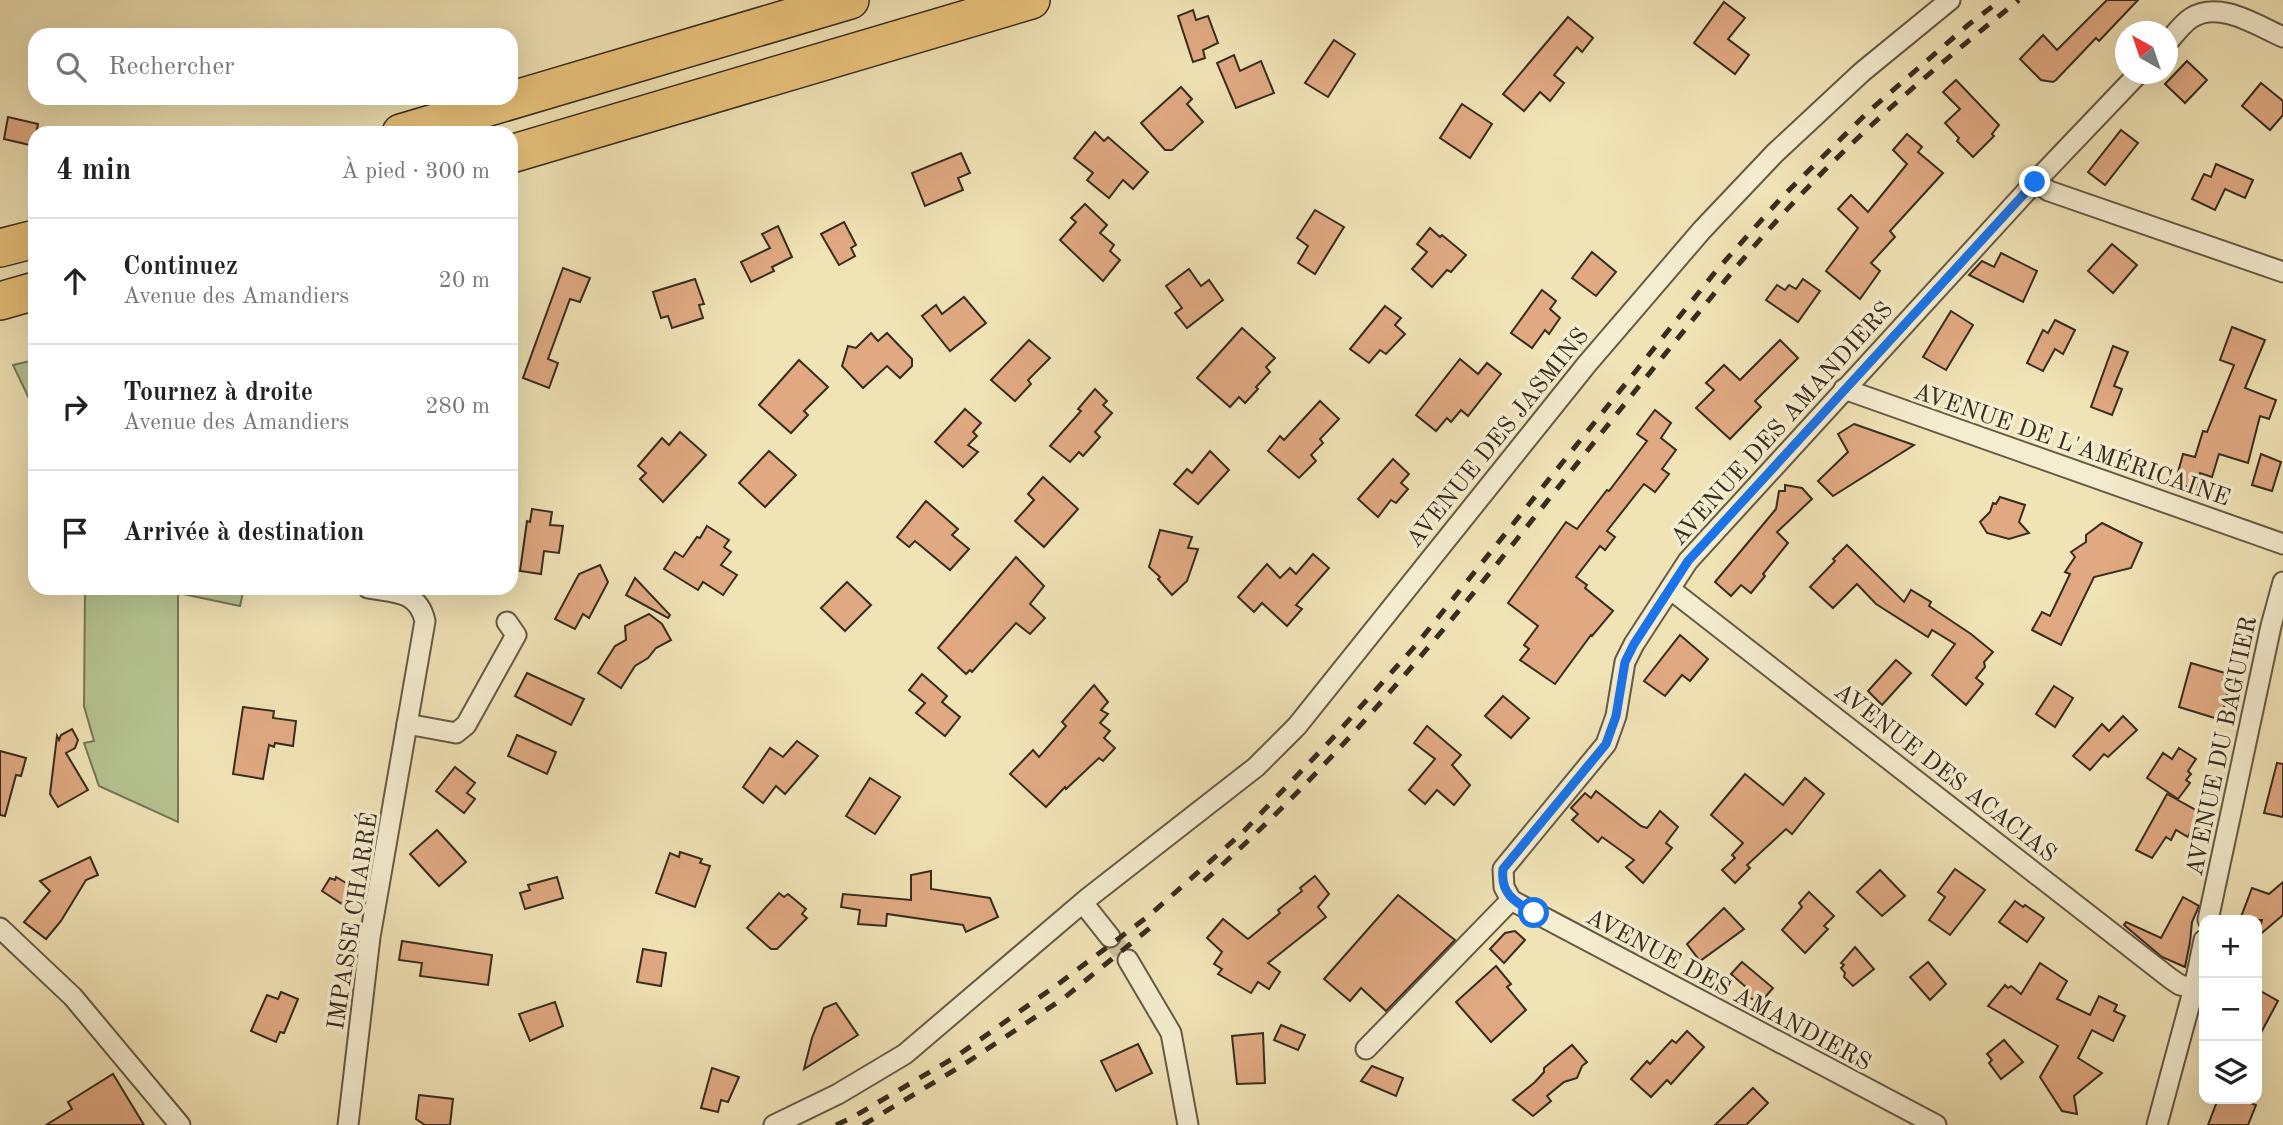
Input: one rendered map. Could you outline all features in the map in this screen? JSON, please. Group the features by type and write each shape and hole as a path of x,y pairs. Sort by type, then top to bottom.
{"highway":[{"path":"518,98 850,0"},
{"path":"518,152 1031,0"},
{"path":"425,126 496,105"},
{"path":"0,248 28,241"},
{"path":"0,301 28,293"}],"street":[{"name":"AVENUE DES JASMINS","path":"774,1125 838,1094 905,1054 1083,904 1256,766 1297,726 1587,364 1702,230 1775,153 1863,72 1950,0"},
{"path":"2178,31 2189,19 2204,12 2218,11 2232,14 2283,37"},
{"name":"AVENUE DES AMANDIERS","path":"1936,1125 1511,900 1504,887 1503,869 1606,744 1616,716 1625,662 1688,561 2035,182 2128,84"},
{"path":"2035,182 2049,191 2283,272"},
{"name":"AVENUE DE L'AMÉRICAINE","path":"1844,389 2283,544"},
{"name":"AVENUE DU BAGUIER","path":"2209,915 2277,629 2283,582"},
{"name":"AVENUE DES ACACIAS","path":"1670,589 2171,979 2180,985 2194,988"},
{"name":"IMPASSE CHARRÉ","path":"348,1125 370,937 425,621 422,608 412,597 402,595"},
{"path":"407,724 456,733 466,725 516,635 507,622"},
{"path":"1366,1049 1511,900"},
{"path":"1083,904 1110,937"},
{"path":"0,928 73,997 180,1125"},
{"path":"1128,960 1171,1033 1188,1125"},
{"path":"2157,1125 2199,964"}],"green space":[{"path":"28,362 28,396 13,365"},
{"path":"85,595 178,595 178,822 99,786 84,743 94,741 84,706"},
{"path":"188,595 242,595 240,606"}],"building":[{"path":"2107,0 2138,0 2115,21 2099,41 2096,38 2053,82 2041,80 2020,59 2043,35 2057,50"},
{"path":"1724,2 1745,18 1728,39 1749,55 1735,74 1694,43"},
{"path":"1193,10 1196,20 1208,16 1218,43 1203,50 1205,58 1193,62 1178,16"},
{"path":"1568,17 1593,38 1582,52 1577,47 1554,75 1564,83 1550,101 1540,92 1524,111 1503,94"},
{"path":"1334,40 1355,54 1328,97 1305,83"},
{"path":"1234,55 1240,71 1261,61 1274,93 1236,108 1217,63"},
{"path":"2187,61 2207,80 2185,103 2165,84 2178,84 2178,70"},
{"path":"1956,80 1999,125 1992,134 1994,136 1973,157 1957,141 1959,138 1945,123 1960,109 1943,92"},
{"path":"2261,83 2283,101 2283,115 2270,130 2242,106"},
{"path":"1181,87 1192,99 1187,104 1203,122 1172,150 1165,150 1141,123"},
{"path":"1462,104 1492,124 1470,158 1440,138"},
{"path":"8,117 38,124 28,126 28,145 4,139"},
{"path":"2121,130 2138,143 2105,185 2088,172"},
{"path":"1095,132 1104,141 1108,137 1148,172 1133,189 1123,180 1109,198 1087,180 1093,173 1074,158"},
{"path":"1907,134 1922,147 1918,152 1943,173 1890,231 1895,237 1871,263 1880,271 1860,299 1826,271 1858,228 1838,209 1851,195 1868,212 1907,164 1893,150"},
{"path":"961,153 970,173 958,178 963,190 925,206 912,173"},
{"path":"2216,164 2253,180 2245,198 2225,189 2215,210 2192,199 2204,174 2211,177"},
{"path":"1085,204 1107,225 1100,233 1114,245 1110,251 1120,260 1103,281 1060,240 1076,222 1071,218"},
{"path":"1315,210 1344,227 1315,274 1298,263 1308,246 1297,238"},
{"path":"844,222 856,245 851,248 855,256 839,265 821,234"},
{"path":"778,226 792,257 772,267 774,271 751,282 741,262 770,248 762,234"},
{"path":"1430,228 1466,255 1432,287 1412,269 1427,252 1417,244"},
{"path":"2112,244 2137,265 2113,293 2088,271"},
{"path":"1592,252 1616,272 1596,296 1572,278"},
{"path":"2001,253 2037,271 2023,302 1969,275 1982,261 1994,267"},
{"path":"563,268 590,278 580,302 570,299 548,359 558,363 549,388 523,378"},
{"path":"1189,269 1201,286 1209,280 1223,300 1187,328 1175,313 1182,308 1166,286"},
{"path":"695,279 704,304 699,305 703,318 672,328 668,316 661,318 653,292"},
{"path":"1803,279 1820,291 1798,322 1766,300 1777,285 1785,290 1789,285 1796,289"},
{"path":"1542,290 1556,301 1550,309 1560,318 1549,334 1545,330 1532,348 1511,333"},
{"path":"964,297 986,323 950,351 922,316 936,305 942,314"},
{"path":"1385,306 1401,318 1395,325 1405,334 1386,354 1380,350 1369,363 1350,349"},
{"path":"1951,311 1973,325 1946,370 1923,357"},
{"path":"2055,320 2075,330 2063,354 2055,349 2043,371 2027,363 2043,330 2048,333"},
{"path":"2232,327 2265,340 2245,388 2276,400 2269,419 2260,416 2248,463 2219,454 2212,477 2200,473 2196,489 2175,483 2183,454 2195,457 2203,431 2207,432 2234,365 2220,360"},
{"path":"1242,328 1275,358 1266,367 1270,372 1256,387 1258,389 1245,403 1239,397 1230,407 1197,378"},
{"path":"871,333 878,341 887,333 912,359 912,366 900,378 887,366 863,388 842,366 848,346 856,348"},
{"path":"1029,340 1050,358 1028,380 1031,384 1015,401 991,380"},
{"path":"1780,340 1798,358 1755,401 1761,407 1730,439 1696,408 1714,390 1706,383 1724,365 1740,380"},
{"path":"2113,346 2128,352 2114,386 2122,389 2112,415 2091,407"},
{"path":"1460,359 1478,374 1487,363 1501,374 1468,416 1461,410 1451,422 1447,418 1436,431 1416,415"},
{"path":"799,360 828,387 804,411 808,415 791,433 759,405"},
{"path":"1095,389 1107,401 1103,405 1112,413 1095,432 1100,437 1083,456 1079,452 1070,462 1050,446 1081,411 1078,409"},
{"path":"1320,401 1339,419 1320,439 1323,443 1311,455 1316,461 1299,478 1268,451 1280,436 1284,440"},
{"path":"965,409 981,423 973,432 977,436 968,445 978,452 963,467 935,442"},
{"path":"1655,410 1671,423 1661,438 1676,450 1662,469 1669,474 1655,492 1644,484 1607,531 1615,537 1605,550 1600,546 1576,577 1613,611 1591,635 1555,684 1520,660 1529,649 1524,645 1538,626 1508,603 1566,522 1577,529 1607,490 1609,491 1647,441 1637,434"},
{"path":"1854,424 1914,445 1833,496 1818,481 1848,452 1838,434"},
{"path":"680,432 706,455 663,502 640,479 646,473 638,466 662,438 669,445"},
{"path":"769,451 796,475 765,507 739,483"},
{"path":"1210,451 1229,470 1198,504 1174,484 1187,469 1192,473"},
{"path":"2261,454 2281,462 2272,491 2252,485"},
{"path":"1393,459 1409,474 1401,483 1408,489 1396,503 1391,500 1378,517 1358,499"},
{"path":"1043,477 1078,509 1044,547 1015,521 1034,500 1028,494"},
{"path":"1785,485 1802,488 1812,499 1777,532 1788,543 1751,593 1741,585 1731,596 1715,582 1776,509 1779,491 1785,491"},
{"path":"2000,497 2025,505 2019,522 2029,533 2009,539 1987,533 1980,522"},
{"path":"926,501 958,529 952,535 969,549 950,570 915,541 909,547 897,537"},
{"path":"532,509 552,512 550,525 563,526 559,553 544,551 541,574 520,571 527,521 530,522"},
{"path":"2102,523 2142,543 2131,568 2094,577 2061,645 2032,630 2042,612 2050,616 2070,574 2065,572 2075,557 2071,552 2086,542 2086,535"},
{"path":"707,526 729,540 724,547 731,552 721,565 737,575 723,595 703,582 698,590 664,569 675,552 683,557"},
{"path":"1160,530 1192,537 1188,548 1198,549 1187,581 1172,595 1158,579 1160,577 1149,567"},
{"path":"1847,545 1904,602 1911,590 1931,602 1929,606 1993,652 1976,678 1983,684 1966,705 1932,675 1955,644 1932,630 1928,637 1876,604 1857,584 1833,608 1810,587"},
{"path":"1313,554 1329,568 1296,605 1302,609 1287,626 1262,603 1254,612 1238,597 1267,564 1280,578 1290,568 1296,574"},
{"path":"1016,557 1044,586 1030,604 1045,618 1030,634 1016,623 972,672 970,670 966,674 938,648"},
{"path":"600,565 608,582 589,618 583,614 575,629 555,619 579,574"},
{"path":"635,578 670,615 668,618 626,595"},
{"path":"847,582 871,605 845,631 821,608"},
{"path":"649,614 662,624 671,640 656,648 648,658 635,666 621,688 598,673 615,646 626,640 625,626"},
{"path":"1680,635 1708,659 1690,681 1682,675 1665,696 1644,681"},
{"path":"1896,660 1911,673 1882,705 1868,691"},
{"path":"2191,663 2225,673 2223,680 2230,682 2221,720 2179,707"},
{"path":"527,673 584,699 571,725 515,696"},
{"path":"922,674 947,696 942,702 960,717 945,736 916,713 925,703 909,690"},
{"path":"1094,685 1108,702 1101,710 1108,714 1100,723 1110,731 1104,738 1115,748 1103,761 1099,758 1066,789 1065,787 1046,807 1010,774 1033,750 1039,757 1066,726 1062,722"},
{"path":"2054,686 2073,698 2055,727 2036,714"},
{"path":"1503,696 1529,718 1511,738 1485,716"},
{"path":"243,707 274,711 273,718 296,721 293,746 275,743 274,747 269,745 263,779 233,774"},
{"path":"2123,716 2137,730 2108,757 2104,754 2090,770 2073,756 2102,724 2109,731"},
{"path":"1427,726 1461,755 1452,765 1470,785 1454,805 1437,790 1425,804 1409,790 1435,759 1414,743"},
{"path":"72,729 78,740 75,748 66,753 88,790 58,807 50,794 57,736 59,740 61,735"},
{"path":"517,735 556,752 547,774 508,756"},
{"path":"797,741 818,756 785,794 776,786 763,803 743,787 770,748 783,757"},
{"path":"2179,748 2196,759 2188,771 2191,774 2186,780 2190,783 2178,799 2147,778 2163,753 2172,759"},
{"path":"0,751 26,758 21,776 16,775 5,816 0,815"},
{"path":"2277,763 2283,764 2283,817 2264,813"},
{"path":"455,767 475,783 467,793 475,799 464,813 436,791"},
{"path":"1745,774 1783,805 1805,778 1824,794 1792,834 1786,829 1747,865 1750,868 1735,883 1722,870 1735,858 1732,855 1743,843 1711,815"},
{"path":"870,778 900,797 875,834 846,816"},
{"path":"1596,791 1641,826 1647,828 1660,811 1678,827 1666,843 1672,848 1643,883 1626,867 1634,860 1602,837 1598,842 1572,820 1578,814 1571,808 1585,793 1591,798"},
{"path":"2167,794 2201,813 2188,837 2176,830 2171,840 2166,837 2152,858 2136,850"},
{"path":"437,830 466,862 439,886 410,854"},
{"path":"680,852 702,859 700,863 710,866 695,907 656,893 670,853 679,857"},
{"path":"90,857 98,875 86,880 61,921 46,939 24,922 50,891 40,881"},
{"path":"1955,869 1985,890 1950,935 1929,920 1945,897 1938,892"},
{"path":"1880,870 1905,896 1882,916 1857,892"},
{"path":"931,871 931,889 990,898 998,917 966,932 963,925 887,914 886,926 858,924 860,910 841,907 843,894 911,900 911,875"},
{"path":"1315,876 1329,894 1318,907 1326,917 1268,963 1280,972 1269,989 1258,982 1251,993 1218,974 1222,969 1214,964 1222,952 1207,938 1223,919 1248,939 1280,913 1278,910 1302,891 1300,888"},
{"path":"336,877 353,887 342,904 322,891 330,878 335,880"},
{"path":"557,877 563,898 525,909 520,893 530,890 528,885"},
{"path":"2283,882 2283,915 2262,933 2262,915 2242,915 2252,888 2269,894"},
{"path":"1809,892 1834,916 1824,926 1828,929 1805,953 1782,930 1802,907 1799,903"},
{"path":"779,893 784,897 788,894 806,909 802,914 807,918 777,949 771,949 747,928"},
{"path":"1398,895 1455,940 1386,1011 1361,988 1350,1001 1324,979"},
{"path":"2183,897 2199,906 2192,922 2185,967 2162,957 2124,925 2126,922 2161,938"},
{"path":"2015,901 2044,918 2027,942 1999,922"},
{"path":"1724,908 1744,929 1700,961 1687,944"},
{"path":"1515,931 1525,940 1504,963 1490,949 1505,933"},
{"path":"402,941 492,955 488,985 420,976 422,963 399,960"},
{"path":"1855,947 1874,969 1853,986 1844,977 1845,973 1841,968 1844,965 1841,963"},
{"path":"643,949 666,953 661,986 637,982"},
{"path":"1742,962 1773,988 1760,1003 1742,994 1747,988 1731,974"},
{"path":"1928,962 1946,984 1930,1000 1910,977"},
{"path":"2040,963 2067,981 2057,999 2090,1015 2099,996 2117,1005 2114,1011 2125,1016 2113,1041 2092,1030 2078,1058 2102,1073 2074,1096 2077,1114 2062,1111 2040,1077 2058,1046 1988,1006 2005,985 2021,994"},
{"path":"1496,966 1511,984 1507,987 1526,1010 1491,1042 1456,1002"},
{"path":"281,992 298,999 284,1033 280,1032 276,1042 251,1031 267,995 278,999"},
{"path":"2262,992 2278,1001 2262,1031"},
{"path":"555,1002 563,1026 530,1041 519,1014"},
{"path":"836,1003 858,1035 804,1069 824,1008"},
{"path":"1281,1025 1305,1035 1298,1050 1274,1040"},
{"path":"1687,1031 1704,1047 1671,1084 1667,1080 1651,1097 1631,1079 1647,1061 1650,1064 1672,1040 1676,1043"},
{"path":"1263,1033 1265,1083 1237,1084 1232,1036"},
{"path":"2004,1040 2023,1062 2001,1079 1989,1063 1992,1060 1987,1054"},
{"path":"1138,1044 1152,1073 1116,1091 1101,1061"},
{"path":"1572,1045 1587,1062 1582,1066 1577,1078 1564,1082 1547,1096 1551,1101 1533,1116 1513,1100 1535,1082 1544,1072 1544,1068"},
{"path":"1372,1066 1403,1078 1396,1096 1361,1081"},
{"path":"712,1068 739,1077 728,1102 721,1100 718,1112 701,1108"},
{"path":"113,1074 144,1125 46,1125 72,1109 68,1102"},
{"path":"1753,1088 1768,1103 1746,1125 1715,1125"},
{"path":"419,1095 453,1099 450,1125 425,1125 416,1119"},
{"path":"2216,1104 2256,1105 2248,1125 2208,1125"}],"tunnel":[{"path":"1110,937 1128,960"}],"railway":[{"path":"836,1125 957,1056 1061,982 1151,914 1242,833 1416,645 1716,271 1782,197 1869,111 1968,25 2001,0"},
{"path":"1204,881 1268,822 1387,696 1710,299 1794,202 1847,148 1903,97 2019,0"},
{"path":"863,1125 963,1065 1064,998 1156,923"}],"route":[{"path":"1534,913 1511,900 1504,887 1503,869 1606,744 1616,716 1625,662 1688,561 2035,182"}]}
